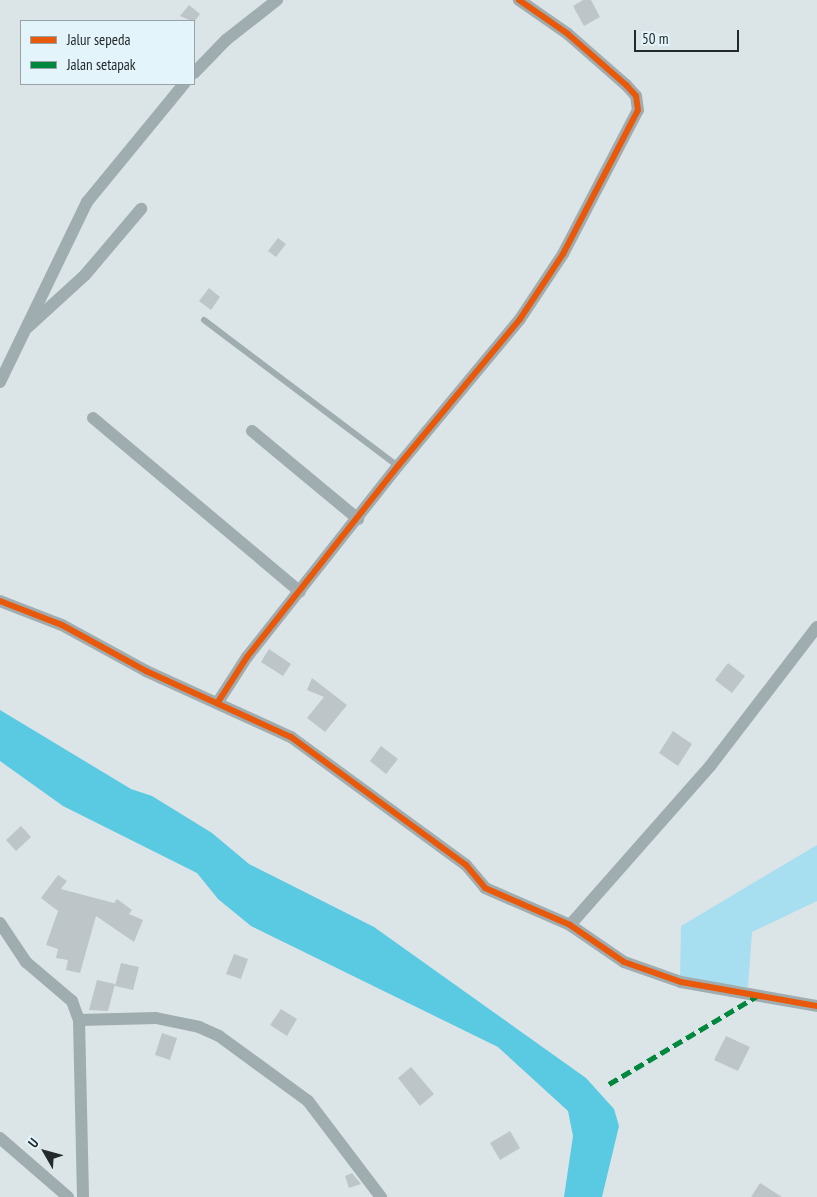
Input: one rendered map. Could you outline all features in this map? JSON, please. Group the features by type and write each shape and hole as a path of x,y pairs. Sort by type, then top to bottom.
{"street":[{"path":"195,72 226,40 277,0"},
{"path":"218,702 300,592 398,466 524,313 563,254 638,110 636,96 626,85 568,34 519,0"},
{"path":"0,382 87,202 183,85"},
{"path":"26,329 85,275 141,209"},
{"path":"93,418 300,592"},
{"path":"252,431 358,519"},
{"path":"0,601 62,625 146,671 218,702 291,737 466,865 485,888 570,925 624,962 681,982 752,993 817,1006"},
{"path":"570,925 711,765 817,627"},
{"path":"0,923 26,962 72,1001 79,1020 84,1197"},
{"path":"79,1020 156,1018 200,1027 220,1036 308,1101 381,1197"},
{"path":"0,1138 68,1197"}],"lane":[{"path":"204,320 398,466"}],"shaded area":[{"path":"0,710 131,789 152,796 212,833 249,864 374,927 586,1078 614,1109 619,1126 602,1197 564,1197 573,1136 568,1111 498,1047 251,926 218,899 197,873 63,806 0,761"},
{"path":"817,845 817,901 752,932 748,987 680,979 681,926"}],"building":[{"path":"583,0 591,0 600,17 584,26 573,6"},
{"path":"189,5 200,14 195,21 180,16"},
{"path":"278,238 286,244 276,257 268,251"},
{"path":"209,288 220,297 211,310 199,301"},
{"path":"269,649 291,664 283,676 261,662"},
{"path":"728,663 745,676 732,693 715,680"},
{"path":"312,678 347,705 325,732 307,718 324,697 307,690"},
{"path":"673,731 692,744 678,766 659,753"},
{"path":"381,746 398,759 386,774 370,761"},
{"path":"21,826 31,837 16,851 6,840"},
{"path":"58,875 67,881 61,889 114,903 117,899 132,910 129,914 143,920 134,942 96,916 80,973 66,970 68,960 56,958 58,949 46,945 58,911 41,898"},
{"path":"234,954 248,959 241,979 226,974"},
{"path":"121,963 139,967 133,990 115,986"},
{"path":"97,980 115,984 108,1011 89,1010"},
{"path":"281,1009 297,1019 287,1036 270,1025"},
{"path":"162,1033 177,1038 170,1060 155,1055"},
{"path":"726,1036 750,1047 738,1071 714,1060"},
{"path":"411,1067 434,1094 420,1106 398,1078"},
{"path":"510,1131 520,1148 500,1160 490,1143"},
{"path":"352,1173 361,1184 349,1188 345,1176"},
{"path":"760,1183 782,1197 751,1197"}],"marked path":[{"path":"609,1084 757,996"}],"cycle path":[{"path":"218,702 247,657 398,466 520,319 563,254 638,110 636,96 626,85 568,34 519,0"},
{"path":"0,601 62,625 146,671 291,737 466,865 485,888 570,925 624,962 681,982 817,1006"}]}
